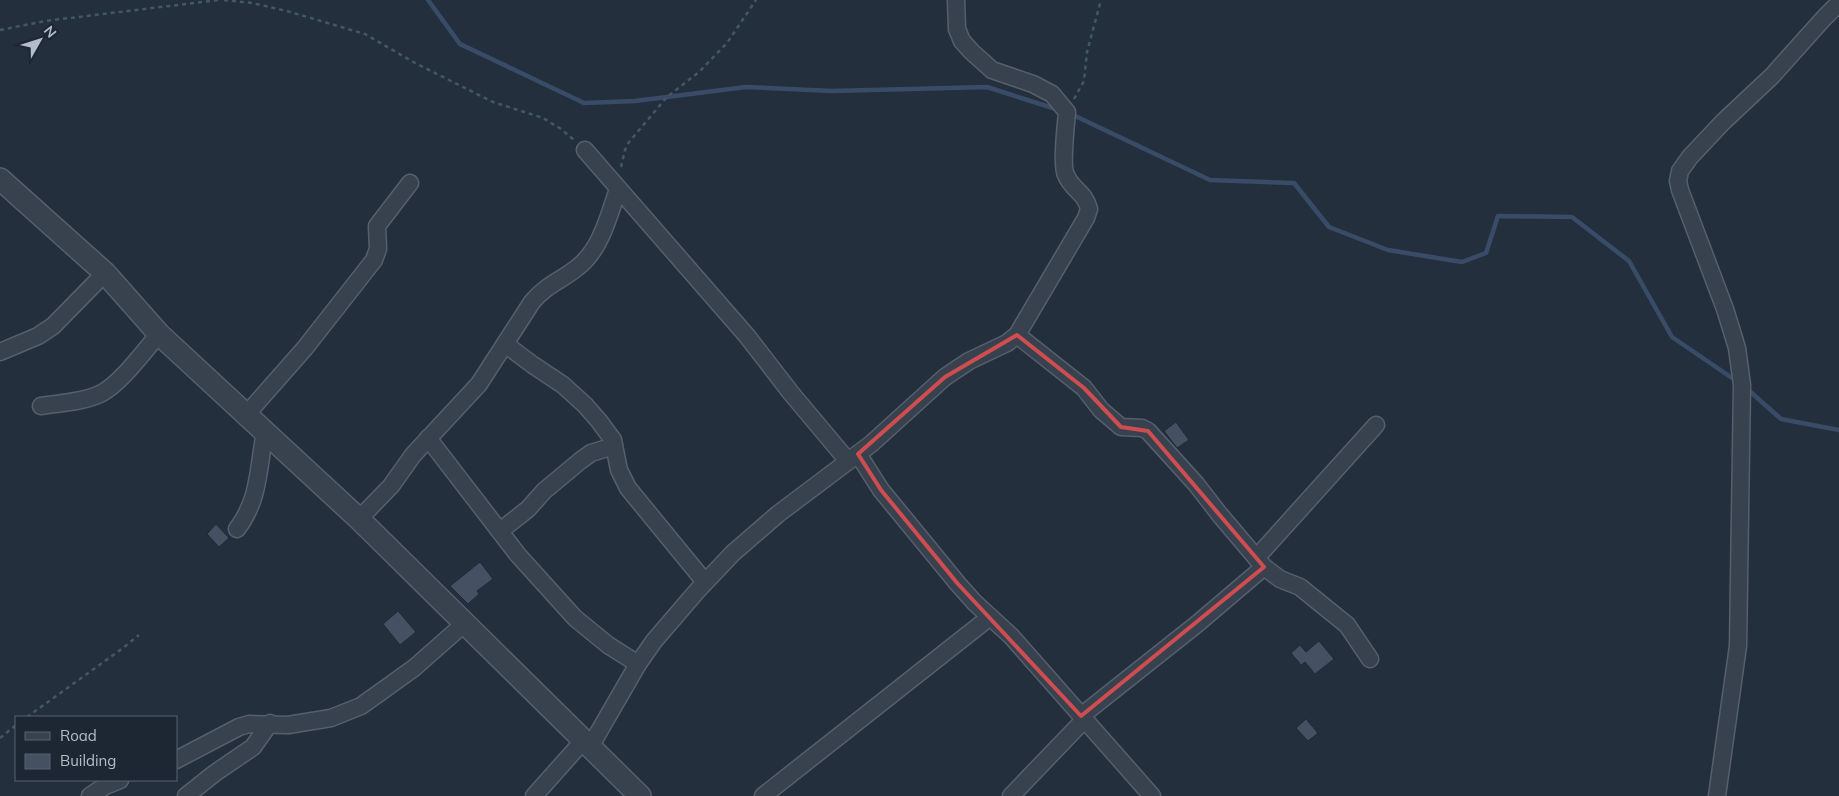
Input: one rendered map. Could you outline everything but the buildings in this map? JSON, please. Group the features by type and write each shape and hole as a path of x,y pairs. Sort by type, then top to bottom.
{"street":[{"path":"534,796 586,744 654,640 733,553 778,514 871,444 945,377 969,361 1017,335 1086,218 1089,209 1085,196 1072,185 1065,173 1067,112 1052,94 1033,84 992,70 972,52 962,41 957,30 956,0"},
{"path":"1717,796 1738,646 1742,384 1735,340 1678,181 1680,171 1690,157 1723,122 1772,76 1839,3"},
{"path":"585,150 747,336 791,392 853,457 958,584 1011,636 1152,796"},
{"path":"0,179 105,273 159,334 359,520 640,796"},
{"path":"246,415 305,348 374,260 378,249 377,226 410,183"},
{"path":"359,520 391,486 413,455 428,438 479,384 532,302 542,290 579,267 592,254 618,189"},
{"path":"0,352 38,336 53,326 105,273"},
{"path":"41,406 65,403 102,393 135,364 159,334"},
{"path":"1017,335 1084,388 1101,410 1121,426 1142,428 1148,431 1196,484 1260,562 1280,579 1300,587 1346,625 1370,659"},
{"path":"505,344 532,365 563,385 585,405 613,440 619,470 628,488 705,582"},
{"path":"1010,796 1083,718 1197,624 1260,562 1376,425"},
{"path":"236,529 246,516 255,496 265,432"},
{"path":"428,438 518,555 576,618 608,645 638,664"},
{"path":"500,531 528,509 544,491 580,461 591,453 614,446"},
{"path":"763,796 853,727 990,617"},
{"path":"178,759 239,727 249,724 288,725 331,718 361,706 414,668 465,623"},
{"path":"186,796 215,772 254,747 270,724"},
{"path":"90,796 105,786 118,781"}],"path":[{"path":"0,30 45,20 219,0"},
{"path":"224,0 252,3 287,11 365,34 415,63 493,102 543,118 561,128 585,150"},
{"path":"618,189 625,150 629,142 667,97 699,72 727,43 756,0"},
{"path":"1067,112 1084,81 1087,52 1101,0"},
{"path":"28,716 139,635"},
{"path":"0,738 15,726"}],"highlighted area":[{"path":"1017,335 1084,388 1121,427 1148,431 1264,567 1081,716 958,584 881,490 858,454 945,377"}],"waterway":[{"path":"428,0 460,44 584,103 635,101 746,87 832,91 987,87 1059,110"},
{"path":"1071,114 1210,180 1294,183 1329,227 1388,250 1462,262 1486,253 1498,216 1572,217 1629,261 1672,337 1738,382"},
{"path":"1746,388 1781,419 1839,430"}]}
